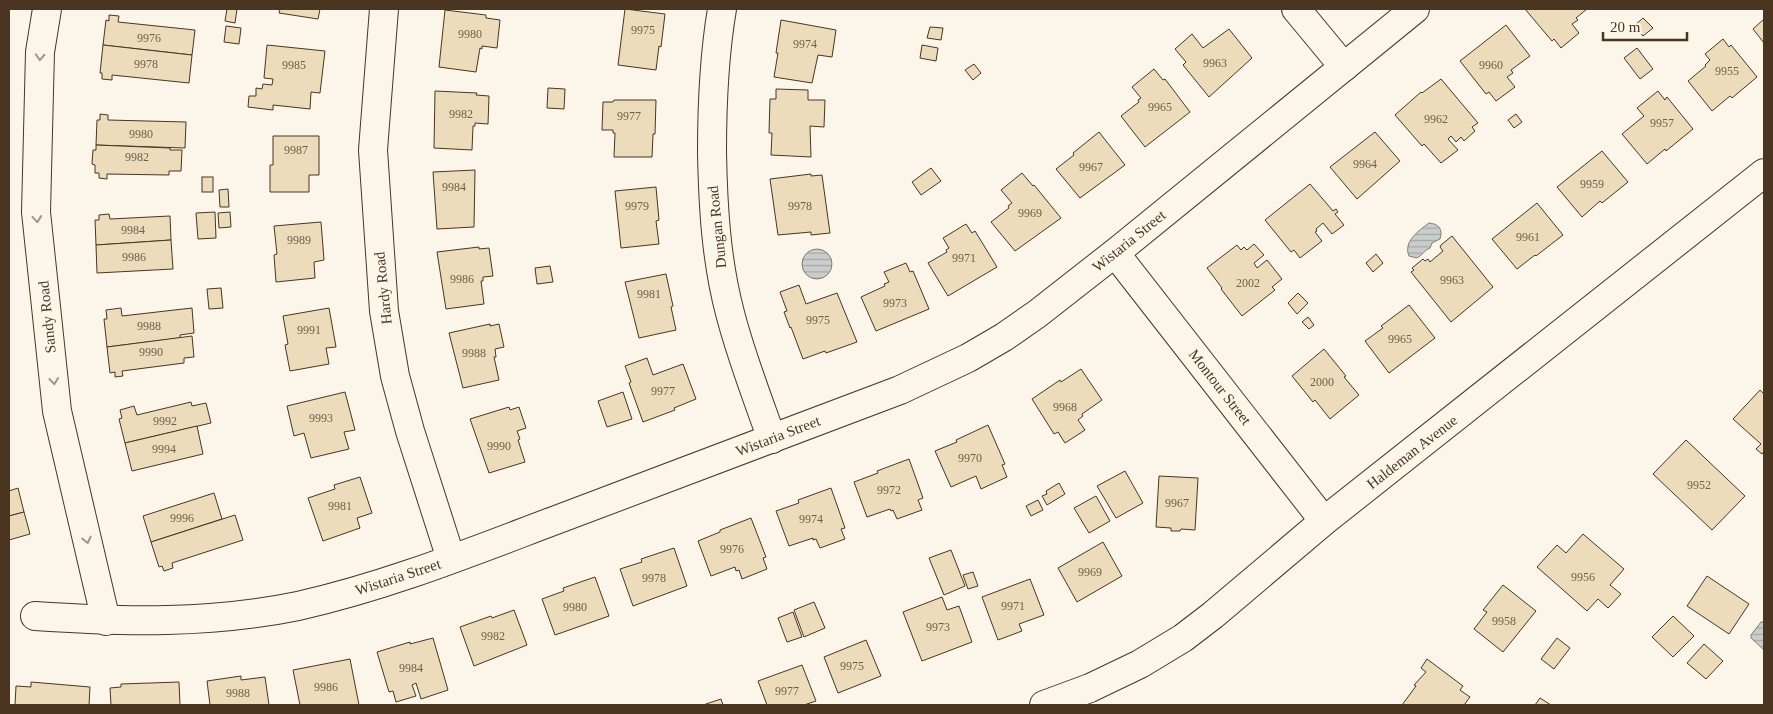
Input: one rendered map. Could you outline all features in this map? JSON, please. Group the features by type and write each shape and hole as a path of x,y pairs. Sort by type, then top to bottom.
{"street":[{"name":"Sandy Road","path":"47,9 40,52 36,212 57,410 106,621"},
{"name":"Hardy Road","path":"384,9 372,150 384,312 396,376 408,422 451,559"},
{"name":"Dungan Road","path":"722,9 718,34 712,114 712,202 718,260 730,313 772,439"},
{"path":"1296,9 1344,67"},
{"name":"Wistaria Street","path":"35,616 106,621 167,621 234,615 296,606 368,588 451,559 900,390 968,358 1004,337 1037,314 1116,253 1415,9"},
{"name":"Haldeman Avenue","path":"1044,705 1090,688 1140,664 1183,638 1324,521 1764,174"},
{"name":"Montour Street","path":"1116,253 1324,521"}],"shaded area":[{"path":"1429,223 1439,228 1441,232 1440,239 1432,243 1430,248 1417,258 1409,256 1408,246 1413,237"},
{"path":"817,249 828,253 832,264 828,275 817,279 806,275 802,264 806,253"},
{"path":"1761,622 1764,622 1764,650 1751,638 1751,635"}],"building":[{"path":"227,9 237,9 235,23 225,21"},
{"path":"280,9 320,9 318,19 279,13"},
{"path":"625,9 665,14 656,70 618,65"},
{"path":"1525,9 1587,9 1572,24 1579,33 1561,48 1554,39 1552,41"},
{"path":"445,10 486,15 486,18 500,20 497,48 482,46 482,49 480,48 476,72 439,67"},
{"path":"109,15 119,16 118,22 195,30 192,55 103,45 106,20 109,21"},
{"path":"1643,18 1653,28 1643,36 1634,26"},
{"path":"1764,19 1764,43 1753,29"},
{"path":"781,20 836,30 832,57 818,55 812,83 774,77"},
{"path":"1506,25 1530,56 1511,70 1513,73 1507,77 1515,87 1496,101 1489,92 1486,94 1460,61"},
{"path":"226,26 241,28 239,44 224,42"},
{"path":"930,27 943,28 941,40 927,38"},
{"path":"1229,29 1252,58 1209,97 1183,65 1186,62 1175,49 1192,34 1203,48"},
{"path":"1723,39 1729,47 1731,45 1757,77 1732,98 1730,96 1712,111 1688,81 1706,66 1710,60 1705,54"},
{"path":"103,45 192,55 189,83 112,75 112,80 102,79 102,73 100,73"},
{"path":"267,45 325,51 320,93 311,92 310,109 273,105 273,110 248,107 249,96 256,96 256,88 262,89 263,84 272,85 273,79 264,78"},
{"path":"922,45 938,48 936,61 920,58"},
{"path":"1637,48 1653,69 1640,79 1624,58"},
{"path":"974,64 981,73 973,80 965,70"},
{"path":"1154,69 1163,80 1165,79 1190,112 1145,147 1121,116 1139,102 1138,100 1141,98 1132,87"},
{"path":"1441,79 1478,123 1472,127 1475,131 1464,141 1461,137 1456,142 1451,136 1448,139 1458,150 1441,163 1424,144 1422,146 1395,115 1421,92"},
{"path":"548,88 565,89 564,109 547,108"},
{"path":"776,89 808,90 808,100 825,100 824,127 810,126 811,157 771,155 772,133 769,133 770,99 776,99"},
{"path":"435,91 477,93 476,95 489,96 488,124 475,123 475,126 473,126 472,150 434,148"},
{"path":"1658,91 1665,100 1667,97 1693,129 1647,164 1622,134 1644,116 1637,108"},
{"path":"614,100 656,100 652,157 614,157 615,133 613,133 613,130 602,130 603,102 613,102"},
{"path":"100,114 108,115 108,120 186,122 185,148 96,145 97,120 100,120"},
{"path":"1516,114 1522,122 1514,128 1508,120"},
{"path":"1099,132 1125,165 1080,198 1056,169"},
{"path":"1375,132 1400,161 1357,199 1330,167"},
{"path":"273,136 319,136 319,175 309,175 309,192 270,192 270,165 273,165"},
{"path":"96,145 182,150 181,171 169,171 169,175 107,174 107,179 99,178 99,173 95,173 95,165 92,164 93,150 96,150"},
{"path":"1602,151 1628,182 1602,203 1600,201 1582,217 1557,187"},
{"path":"931,168 941,181 921,195 912,182"},
{"path":"475,170 474,227 437,229 433,172"},
{"path":"1022,173 1061,218 1015,251 991,222 1009,208 1008,206 1012,203 1001,190"},
{"path":"811,174 811,176 822,175 830,233 811,235 811,232 778,235 770,179"},
{"path":"202,177 213,177 213,192 202,192"},
{"path":"1310,184 1333,211 1336,209 1338,212 1335,214 1344,225 1332,234 1323,223 1315,232 1322,241 1300,258 1294,250 1291,252 1265,220"},
{"path":"656,187 659,220 656,221 659,244 621,248 615,191"},
{"path":"228,189 229,207 220,207 219,190"},
{"path":"1537,203 1563,235 1517,269 1492,239"},
{"path":"215,212 216,238 198,239 196,213"},
{"path":"230,212 231,227 219,228 218,213"},
{"path":"109,214 110,219 170,216 171,240 96,245 95,220 99,220 99,215"},
{"path":"321,222 324,260 314,262 315,278 276,282 274,255 277,254 274,226"},
{"path":"966,224 972,233 975,231 997,267 948,296 928,263 947,252 946,250 949,248 943,238"},
{"path":"1452,236 1493,287 1451,322 1411,272 1414,270 1412,268 1423,259 1425,261 1428,259 1430,262 1443,251 1440,247 1441,245"},
{"path":"171,240 173,269 97,273 96,245"},
{"path":"1254,244 1264,255 1254,263 1257,268 1267,260 1282,279 1272,287 1275,290 1242,316 1207,268 1237,245 1241,250 1244,247 1247,250"},
{"path":"479,247 479,249 489,248 493,276 483,277 483,281 481,281 484,304 446,309 437,252"},
{"path":"1376,254 1383,263 1373,272 1366,263"},
{"path":"906,263 910,272 913,271 929,309 876,331 861,297 885,286 884,284 889,282 884,272"},
{"path":"550,266 553,282 537,284 535,268"},
{"path":"666,274 676,330 639,338 625,282"},
{"path":"799,285 806,304 837,293 857,342 803,359 784,312 787,311 780,292"},
{"path":"221,288 223,308 209,309 207,289"},
{"path":"1298,293 1308,303 1297,314 1288,303"},
{"path":"1409,305 1435,338 1389,373 1365,341"},
{"path":"121,308 122,316 192,308 194,333 180,335 180,338 107,347 104,319 107,319 106,310"},
{"path":"329,308 336,347 326,348 329,364 290,371 285,345 288,344 283,316"},
{"path":"1308,317 1314,325 1309,329 1302,322"},
{"path":"490,324 490,326 499,324 504,347 495,349 496,357 494,357 499,380 463,388 449,333"},
{"path":"192,336 194,357 184,358 184,363 122,371 123,376 115,377 115,372 110,373 107,347"},
{"path":"1324,349 1359,395 1330,419 1292,376"},
{"path":"647,358 653,375 683,364 696,399 674,408 675,410 643,422 625,366"},
{"path":"1081,369 1102,400 1082,414 1083,416 1078,420 1085,430 1065,443 1058,432 1054,434 1032,399 1060,380 1061,382"},
{"path":"1760,390 1764,394 1764,451 1762,454 1756,449 1761,444 1733,419"},
{"path":"345,392 355,430 344,432 349,449 311,458 304,433 294,436 287,406"},
{"path":"623,392 632,419 607,427 598,401"},
{"path":"191,402 192,406 206,403 211,423 125,443 119,419 122,418 120,410 134,406 137,415"},
{"path":"509,407 510,410 519,407 526,428 517,431 525,462 489,473 470,419"},
{"path":"988,425 1005,464 1002,465 1007,477 981,489 976,476 951,487 935,451 957,442 956,440"},
{"path":"197,426 203,454 132,471 125,443"},
{"path":"1686,440 1745,496 1712,530 1653,474"},
{"path":"909,459 923,498 918,500 922,510 897,519 893,510 891,511 890,509 867,517 854,482"},
{"path":"1125,471 1143,503 1116,518 1097,486"},
{"path":"1159,476 1198,478 1195,530 1181,529 1180,531 1171,531 1171,528 1156,527"},
{"path":"360,477 372,513 357,518 360,528 323,541 308,498 335,489 334,485"},
{"path":"1059,483 1065,494 1047,505 1042,496 1047,494 1046,491"},
{"path":"18,488 24,512 9,516 9,491"},
{"path":"831,488 845,528 841,529 845,539 820,548 816,539 813,540 813,538 789,546 776,511 799,503 798,500"},
{"path":"214,493 222,519 151,542 143,516"},
{"path":"1096,496 1110,521 1089,533 1074,508"},
{"path":"1038,500 1043,510 1031,516 1026,506"},
{"path":"24,512 30,534 9,540 9,516"},
{"path":"235,515 243,540 172,563 173,568 164,571 162,566 159,567 151,542"},
{"path":"751,518 766,557 763,558 767,569 742,579 739,570 736,571 735,567 711,576 698,541"},
{"path":"1583,534 1624,569 1610,585 1621,594 1608,608 1598,599 1587,611 1537,567 1557,545 1566,553"},
{"path":"1103,542 1122,576 1077,602 1058,568"},
{"path":"674,548 687,586 633,606 620,569 642,562 641,559"},
{"path":"951,550 965,586 944,595 929,558"},
{"path":"973,572 978,586 968,589 963,575"},
{"path":"1707,576 1749,604 1729,634 1687,606"},
{"path":"595,577 609,616 555,635 542,599 564,591 563,588"},
{"path":"1030,579 1044,615 1019,624 1022,631 998,640 982,597"},
{"path":"1503,585 1536,611 1503,652 1474,629 1487,612 1483,610"},
{"path":"942,597 947,610 959,606 972,642 922,661 903,612"},
{"path":"814,602 825,628 804,637 794,610"},
{"path":"514,610 527,645 474,666 460,627"},
{"path":"793,612 802,637 787,642 778,618"},
{"path":"1673,616 1694,636 1673,657 1652,637"},
{"path":"433,638 448,690 421,699 416,683 412,685 416,696 396,702 393,691 389,692 377,652 410,642 410,644"},
{"path":"1557,638 1570,648 1554,669 1541,659"},
{"path":"866,640 881,676 838,693 824,657"},
{"path":"1704,644 1723,661 1706,679 1687,663"},
{"path":"350,659 359,705 300,705 293,670"},
{"path":"1427,659 1463,686 1460,690 1470,697 1464,705 1402,705 1416,686 1414,685 1426,672 1421,668"},
{"path":"802,665 816,701 804,705 767,705 758,681"},
{"path":"241,676 241,680 265,677 269,705 210,705 207,681"},
{"path":"31,682 90,687 89,705 15,705 16,686 31,687"},
{"path":"179,682 180,705 111,705 110,688 121,687 121,684"},
{"path":"1540,698 1551,705 1535,705"},
{"path":"721,699 723,705 703,705"}]}
